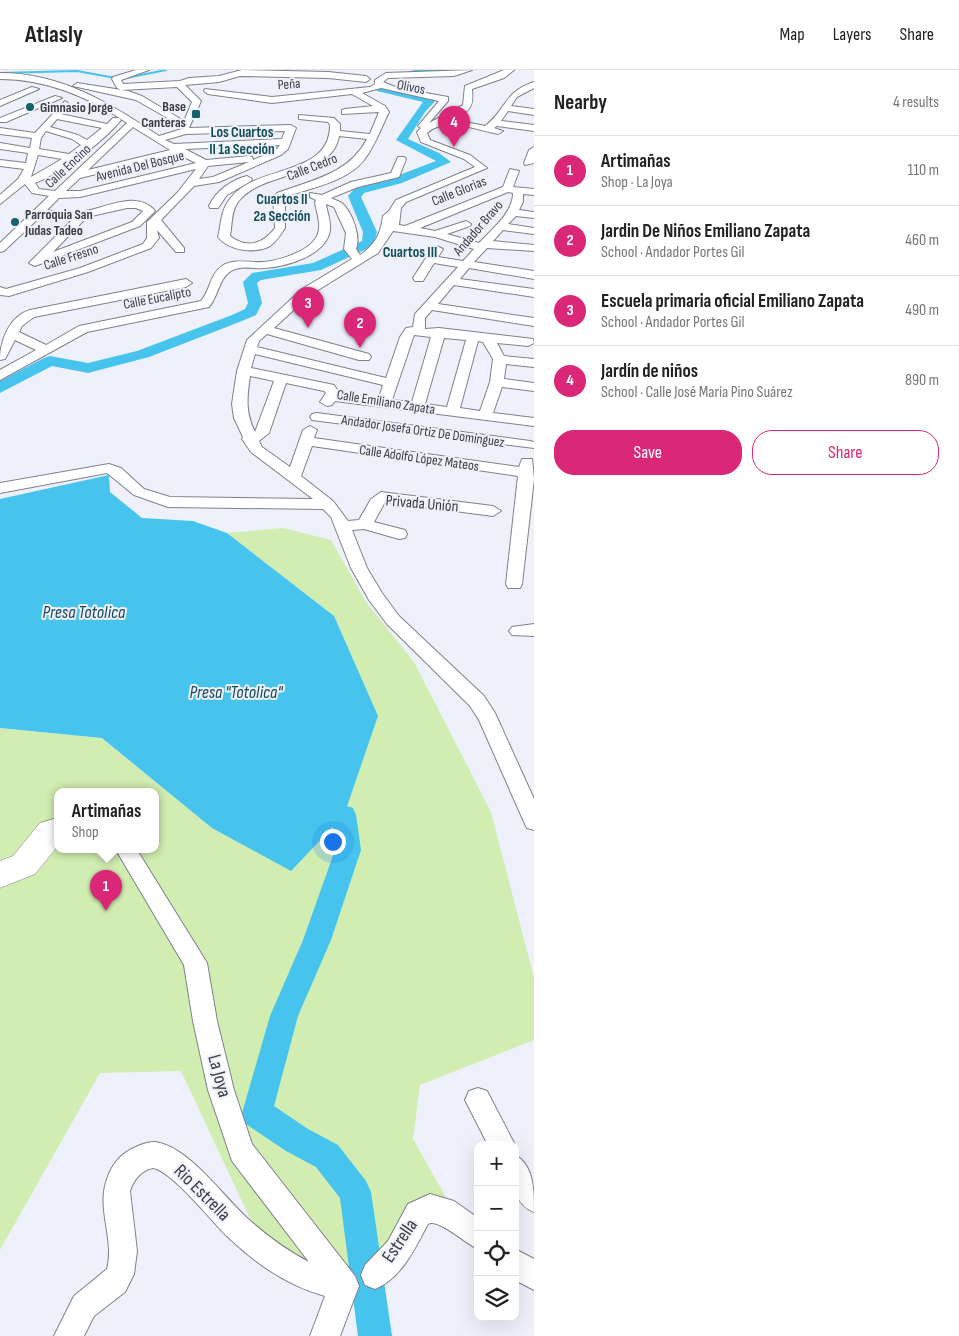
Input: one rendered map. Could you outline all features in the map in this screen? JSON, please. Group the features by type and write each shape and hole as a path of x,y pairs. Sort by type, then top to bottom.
{"highway":[{"path":"0,875 24,865 51,832 54,831"}],"street":[{"path":"96,102 145,70"},
{"name":"Olivos","path":"424,129 428,104 370,94 383,76 454,74 468,70"},
{"path":"510,70 464,88 468,106 463,111 424,129 422,135 426,142 460,154 478,163 482,168 402,200 397,204 394,228 482,245 525,257 534,275"},
{"path":"0,76 15,75 50,82 120,86 181,84 188,81 258,71 366,79 383,76 432,83"},
{"path":"258,71 254,79 212,86 210,98 271,110 370,94"},
{"path":"0,81 15,75"},
{"path":"0,86 15,75"},
{"path":"15,75 36,89 65,103"},
{"path":"383,76 396,90 445,100 428,104"},
{"path":"224,83 258,92 280,93 350,87 360,85 366,79"},
{"path":"50,82 126,116 132,123 174,149 205,163 192,183 173,206 155,220 180,250"},
{"path":"181,84 181,87 197,101 186,129"},
{"path":"497,128 505,108 514,95 534,85"},
{"path":"120,86 151,104 186,129"},
{"path":"0,103 36,89"},
{"path":"354,91 370,94 382,108"},
{"name":"Peña","path":"210,98 272,100 354,91"},
{"path":"1,199 27,177 41,132 65,103"},
{"path":"2,119 65,103"},
{"path":"345,112 382,108"},
{"name":"Calle Cedro","path":"265,244 280,228 278,198 300,187 340,173 356,164 373,137 384,112 382,108"},
{"path":"505,108 533,111"},
{"path":"89,110 106,113"},
{"path":"302,117 319,114 336,124 333,143 317,160 276,174 235,198 230,206 224,237 235,244 250,247 265,244 302,254"},
{"path":"0,163 37,180 87,145 113,123 55,116"},
{"path":"2,119 41,132 75,138 87,145"},
{"path":"440,120 486,129 534,128"},
{"name":"Calle Encino","path":"0,249 80,175 132,123"},
{"path":"158,139 186,129 291,128 283,149 278,153 215,180 192,183"},
{"path":"0,131 41,132"},
{"path":"334,134 373,137"},
{"path":"80,175 146,159 174,149 286,142"},
{"path":"0,146 71,157"},
{"path":"132,153 184,170"},
{"path":"214,206 217,198 224,191 285,163 278,153"},
{"name":"Avenida Del Bosque","path":"27,177 36,190 58,195 80,194 184,170 205,163 268,157"},
{"path":"323,198 350,187 395,175 401,159"},
{"path":"317,160 356,164"},
{"name":"Calle Glorias","path":"406,230 524,189 514,171"},
{"path":"476,172 489,177"},
{"path":"7,180 27,177"},
{"path":"300,187 338,205 354,235 354,255"},
{"name":"Andador Bravo","path":"419,331 419,317 452,282 516,207 524,189"},
{"name":"Calle Eucalipto","path":"0,376 82,330 205,304 209,300 220,275 234,265 267,264 302,254 319,244 323,237 325,229 320,202 323,198"},
{"path":"29,269 136,224 150,211 130,204 83,215 62,216 40,212"},
{"path":"516,207 534,204"},
{"path":"516,207 534,215"},
{"path":"395,213 388,216 387,232 374,251 354,255 306,292 253,340 244,371 239,404 241,418 249,439 267,459 328,504 338,515 344,526 359,568 375,596 393,620 481,706 534,822"},
{"path":"2,294 83,215"},
{"path":"24,227 62,216"},
{"name":"Calle Fresno","path":"2,294 84,270 147,246 153,238 151,224 155,220"},
{"path":"419,278 430,260 440,236 466,224"},
{"path":"500,226 534,231"},
{"path":"430,260 467,264 525,257"},
{"path":"452,282 534,293"},
{"name":"Calle Eucalipto","path":"12,334 21,319 30,314 54,307 186,283"},
{"path":"430,306 534,322"},
{"path":"54,307 66,321"},
{"path":"417,407 443,333 455,310"},
{"path":"264,329 364,358"},
{"path":"384,403 406,337 410,331 528,342"},
{"path":"0,356 12,334 47,350"},
{"path":"452,412 473,337"},
{"path":"485,415 497,382 500,359 488,339"},
{"path":"249,349 391,383"},
{"path":"500,359 534,363"},
{"name":"Calle Emiliano Zapata","path":"244,371 329,388 333,392 331,396 534,422"},
{"path":"249,439 262,433 281,379"},
{"path":"497,382 534,387"},
{"path":"293,478 305,441 317,417 331,396"},
{"name":"Andador Josefa Ortiz De Domínguez","path":"317,417 530,445"},
{"path":"514,584 530,474 530,445 534,426"},
{"name":"Calle Adolfo López Mateos","path":"305,441 530,474"},
{"path":"0,488 102,469 116,471 139,492 168,502 328,504"},
{"name":"Privada Unión","path":"365,524 376,502 381,497 493,512"},
{"name":"Privada Unión","path":"344,526 365,524 399,534"},
{"name":"La Joya","path":"128,853 195,963 204,1021 242,1152 344,1286"},
{"path":"478,1100 500,1141"},
{"name":"Rio Estrella","path":"69,1336 82,1308 93,1297 109,1288 120,1274 123,1254 116,1196 120,1179 140,1158 156,1155 175,1164 242,1232 282,1264 321,1282 344,1286"},
{"path":"519,1175 534,1199"},
{"name":"Estrella","path":"375,1275 398,1252 418,1214 430,1208 444,1211 474,1232"},
{"path":"519,1266 534,1276"},
{"path":"325,1336 344,1286"}],"green space":[{"path":"283,528 331,540 366,602 414,662 491,812 534,978 534,1040 420,1085 413,1139 451,1206 413,1211 388,1270 334,1278 254,1227 181,1071 100,1073 0,1250 0,728 102,738 212,828 334,616 227,533"}],"water":[{"name":"Presa \"Totolica\"","path":"109,475 110,492 142,518 193,521 227,533 334,616 378,716 344,815 291,871 212,828 102,738 0,728 0,499"}],"waterway":[{"path":"0,73 77,71 121,79 166,70"},
{"path":"405,74 441,70"},
{"path":"0,388 50,361 88,368 143,354 237,318 251,312 255,303 250,282 257,276 316,267 368,243 370,232 354,196 360,190 398,180 445,162 402,140 421,110 431,100 381,89"},
{"path":"344,815 348,850 317,940 284,1016 257,1113 297,1140 327,1156 355,1192 368,1298 375,1336"}],"place":[{"name":"Gimnasio Jorge","path":"30,107"},
{"name":"Base Canteras","path":"196,114"},
{"name":"Jardín de niños","path":"454,147"},
{"name":"Parroquia San Judas Tadeo","path":"15,222"},
{"name":"Escuela primaria oficial Emiliano Zapata","path":"308,328"},
{"name":"Jardin De Niños Emiliano Zapata","path":"360,348"},
{"name":"Artimañas","path":"106,911"}],"district":[{"name":"Los Cuartos II 1a Sección","path":"242,140"},
{"name":"Cuartos II 2a Sección","path":"282,208"},
{"name":"Cuartos III","path":"410,252"}],"water label":[{"name":"Presa Totolica","path":"84,612"}]}
